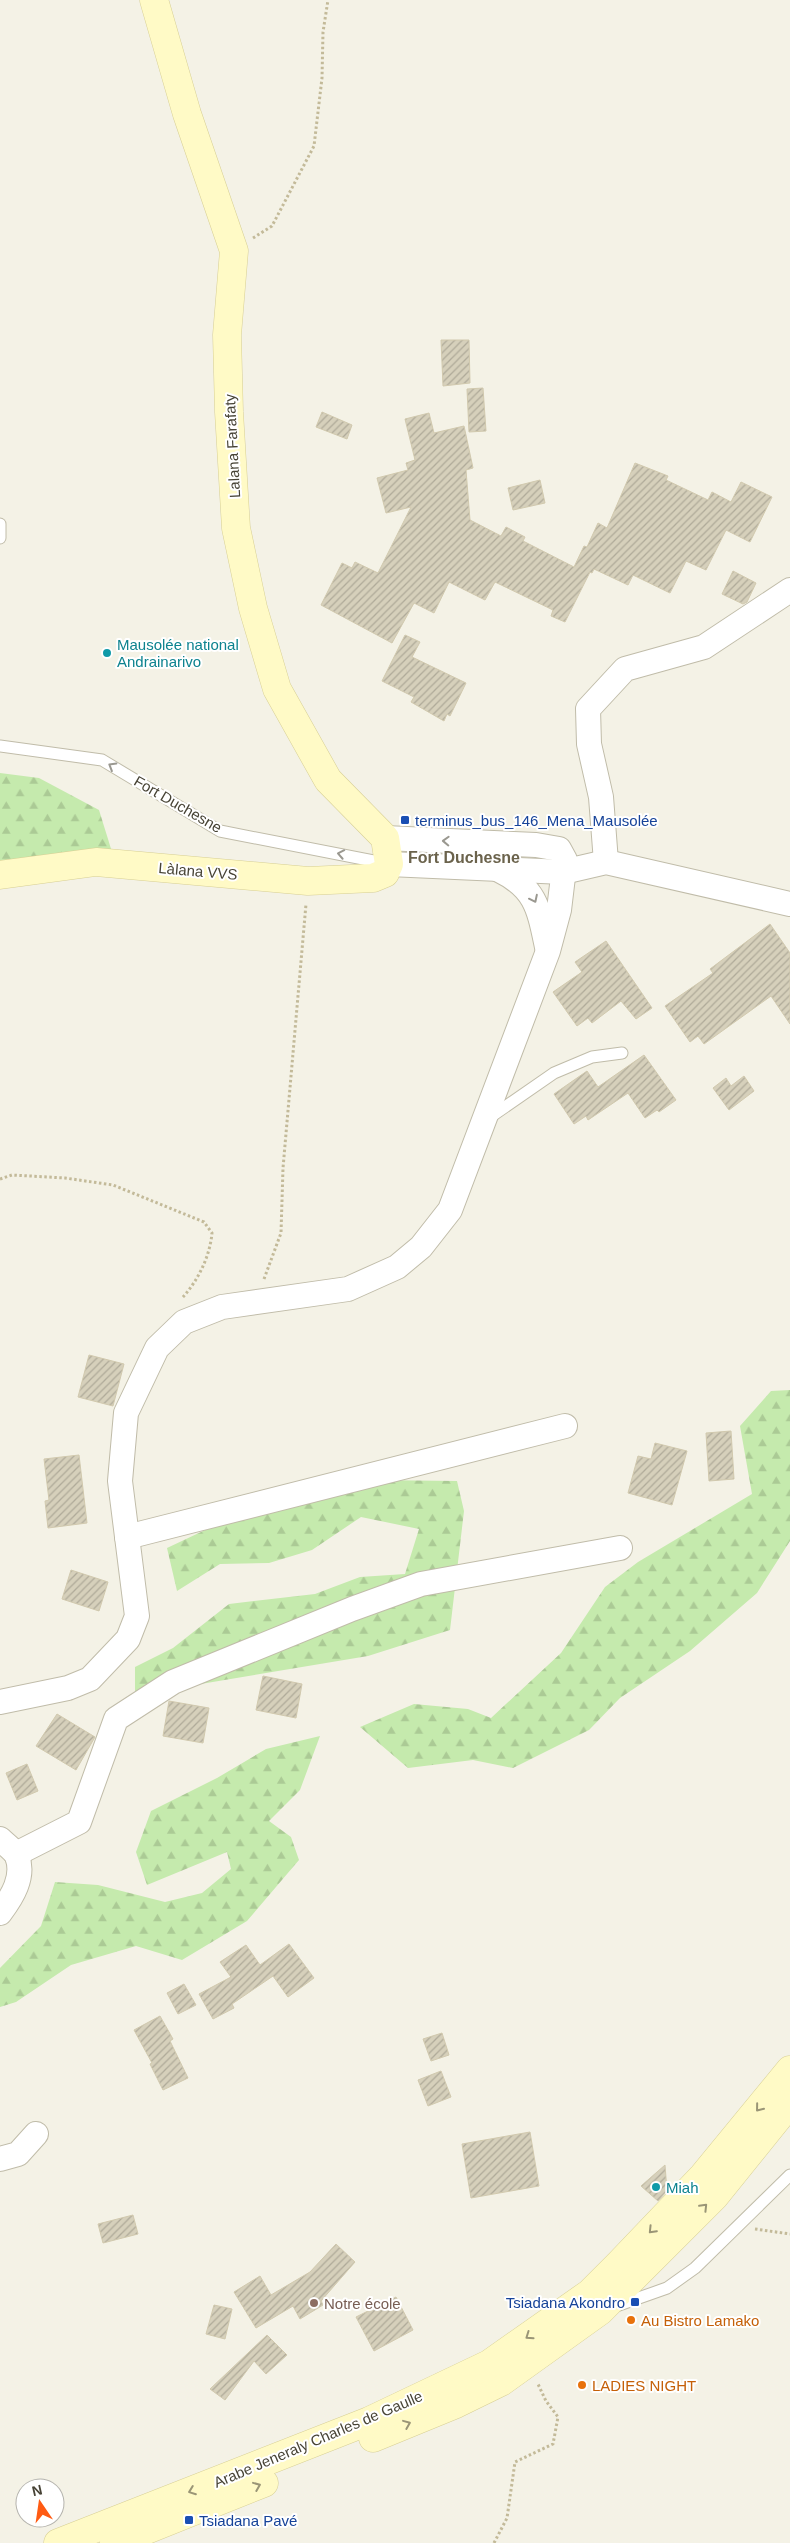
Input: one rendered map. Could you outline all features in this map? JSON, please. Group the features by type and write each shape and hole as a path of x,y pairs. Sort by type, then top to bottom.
{"street":[{"name":"Lalana Farafaty","path":"154,0 187,114 234,251 227,335 229,412 236,528 253,608 277,689 328,780 387,851"},
{"path":"606,862 601,796 589,744 588,709 625,669 704,647 790,590"},
{"path":"0,1702 68,1688 90,1679 128,1639 136,1616 120,1481 126,1413 157,1348 184,1322 222,1307 348,1289 397,1267 421,1247 450,1210 548,951 559,910 565,860 559,849 536,845 387,851"},
{"path":"387,851 497,869 563,872 606,862 790,904"},
{"name":"Làlana VVS","path":"0,875 96,862 308,881 373,878 385,873 387,851"},
{"path":"497,869 515,878 528,889 541,917 548,951"},
{"path":"127,1537 565,1426"},
{"path":"0,1914 12,1896 20,1874 8,1847 79,1822 116,1719 173,1682 352,1609 421,1584 620,1548"},
{"name":"Arabe Jeneraly Charles de Gaulle","path":"58,2543 369,2421 489,2364 590,2293 703,2176 790,2070"},
{"name":"Arabe Jeneraly Charles de Gaulle","path":"114,2543 456,2404 502,2382 600,2311 714,2196 790,2103"},
{"path":"0,2159 18,2154 36,2134"}],"lane":[{"path":"0,524 0,538"},
{"name":"Fort Duchesne","path":"0,746 102,760 220,830 387,851"},
{"path":"483,1122 554,1073 592,1057 622,1053"},
{"path":"600,2311 667,2288 695,2268 790,2175"}],"path":[{"path":"234,251 272,226 314,146 322,78 323,32 328,0"},
{"path":"262,1283 281,1233 283,1168 308,881"},
{"path":"0,1179 12,1175 65,1178 113,1185 204,1222 212,1233 211,1247 192,1288 179,1302"},
{"path":"737,2227 790,2234"},
{"path":"494,2543 507,2518 515,2462 553,2444 558,2417 546,2401 529,2362"}],"green space":[{"path":"0,773 39,778 99,810 112,852 0,866"},
{"path":"790,1390 790,1541 757,1593 690,1651 620,1698 589,1730 513,1768 473,1760 408,1768 360,1727 414,1704 468,1709 491,1718 561,1653 605,1587 638,1562 752,1494 740,1426 771,1391"},
{"path":"373,1480 457,1481 464,1511 450,1630 368,1656 135,1695 135,1667 173,1648 229,1604 315,1594 360,1577 405,1574 419,1529 361,1517 312,1550 269,1563 220,1564 177,1591 167,1548 237,1515"},
{"path":"320,1736 300,1790 269,1821 291,1837 299,1860 247,1921 182,1960 136,1946 71,1965 16,2002 0,2007 0,1968 41,1926 55,1882 98,1885 165,1902 202,1893 231,1869 227,1852 147,1885 136,1852 151,1811 217,1778 266,1749"}],"building":[{"path":"441,340 469,340 470,383 443,386"},
{"path":"483,388 486,431 469,432 467,389"},
{"path":"322,412 352,425 347,439 316,427"},
{"path":"429,413 434,433 464,426 473,468 466,470 470,520 501,536 506,527 525,537 523,541 574,567 584,546 587,547 598,523 607,528 635,463 668,476 666,480 708,500 712,492 731,502 741,482 772,497 750,542 726,530 706,570 686,561 670,593 633,575 628,585 594,569 592,573 590,572 565,622 551,616 553,610 495,582 485,600 449,582 434,613 414,603 392,643 321,605 342,563 352,568 355,562 378,573 411,507 386,513 377,478 408,470 406,463 415,460 405,419"},
{"path":"540,480 545,503 513,510 508,488"},
{"path":"733,571 756,583 747,602 743,604 722,594"},
{"path":"405,635 420,642 412,657 466,683 450,716 447,714 444,721 411,702 414,697 382,681"},
{"path":"770,924 790,953 790,1024 771,996 704,1044 698,1036 690,1042 665,1006 713,973 710,969"},
{"path":"606,941 652,1008 636,1019 621,1001 592,1023 588,1018 577,1026 553,992 582,972 575,962"},
{"path":"644,1055 676,1100 659,1112 657,1110 645,1118 628,1093 588,1120 586,1116 574,1124 554,1094 587,1071 598,1087"},
{"path":"744,1076 754,1091 729,1110 713,1088 726,1078 731,1086"},
{"path":"89,1355 124,1364 113,1406 78,1397"},
{"path":"731,1431 734,1479 709,1481 706,1433"},
{"path":"655,1443 687,1451 672,1505 628,1493 638,1456 651,1459"},
{"path":"79,1455 87,1523 48,1528 45,1501 49,1500 44,1459"},
{"path":"71,1570 108,1582 99,1611 62,1599"},
{"path":"263,1676 302,1684 296,1718 256,1710"},
{"path":"169,1701 209,1708 203,1743 163,1736"},
{"path":"57,1714 95,1737 76,1770 36,1746"},
{"path":"27,1764 38,1791 17,1800 6,1773"},
{"path":"289,1944 314,1978 288,1997 273,1976 232,2004 234,2008 213,2019 199,1994 231,1977 220,1962 246,1945 260,1965"},
{"path":"184,1984 196,2005 178,2014 167,1993"},
{"path":"160,2016 173,2039 170,2041 188,2078 163,2090 150,2064 152,2063 134,2030"},
{"path":"442,2033 449,2055 431,2061 423,2039"},
{"path":"441,2071 451,2097 428,2106 418,2080"},
{"path":"530,2132 539,2186 471,2198 462,2144"},
{"name":"Miah","path":"665,2165 667,2191 658,2201 641,2186"},
{"path":"133,2215 138,2234 103,2243 98,2224"},
{"path":"336,2244 355,2262 321,2301 323,2305 300,2319 293,2306 256,2328 234,2292 260,2276 271,2295 310,2272"},
{"path":"396,2297 413,2330 374,2351 356,2317"},
{"path":"214,2305 232,2309 225,2339 206,2334"},
{"path":"267,2335 287,2355 266,2374 254,2361 225,2400 210,2389"}],"place":[{"name":"Mausolée national Andrainarivo","path":"107,653"},
{"name":"terminus_bus_146_Mena_Mausolée","path":"405,820"},
{"name":"Miah","path":"656,2187"},
{"name":"Tsiadana Akondro","path":"635,2302"},
{"name":"Notre école","path":"314,2303"},
{"name":"Au Bistro Lamako","path":"631,2320"},
{"name":"LADIES NIGHT","path":"582,2385"},
{"name":"Tsiadana Pavé","path":"189,2520"}],"district":[{"name":"Fort Duchesne","path":"464,857"}]}
